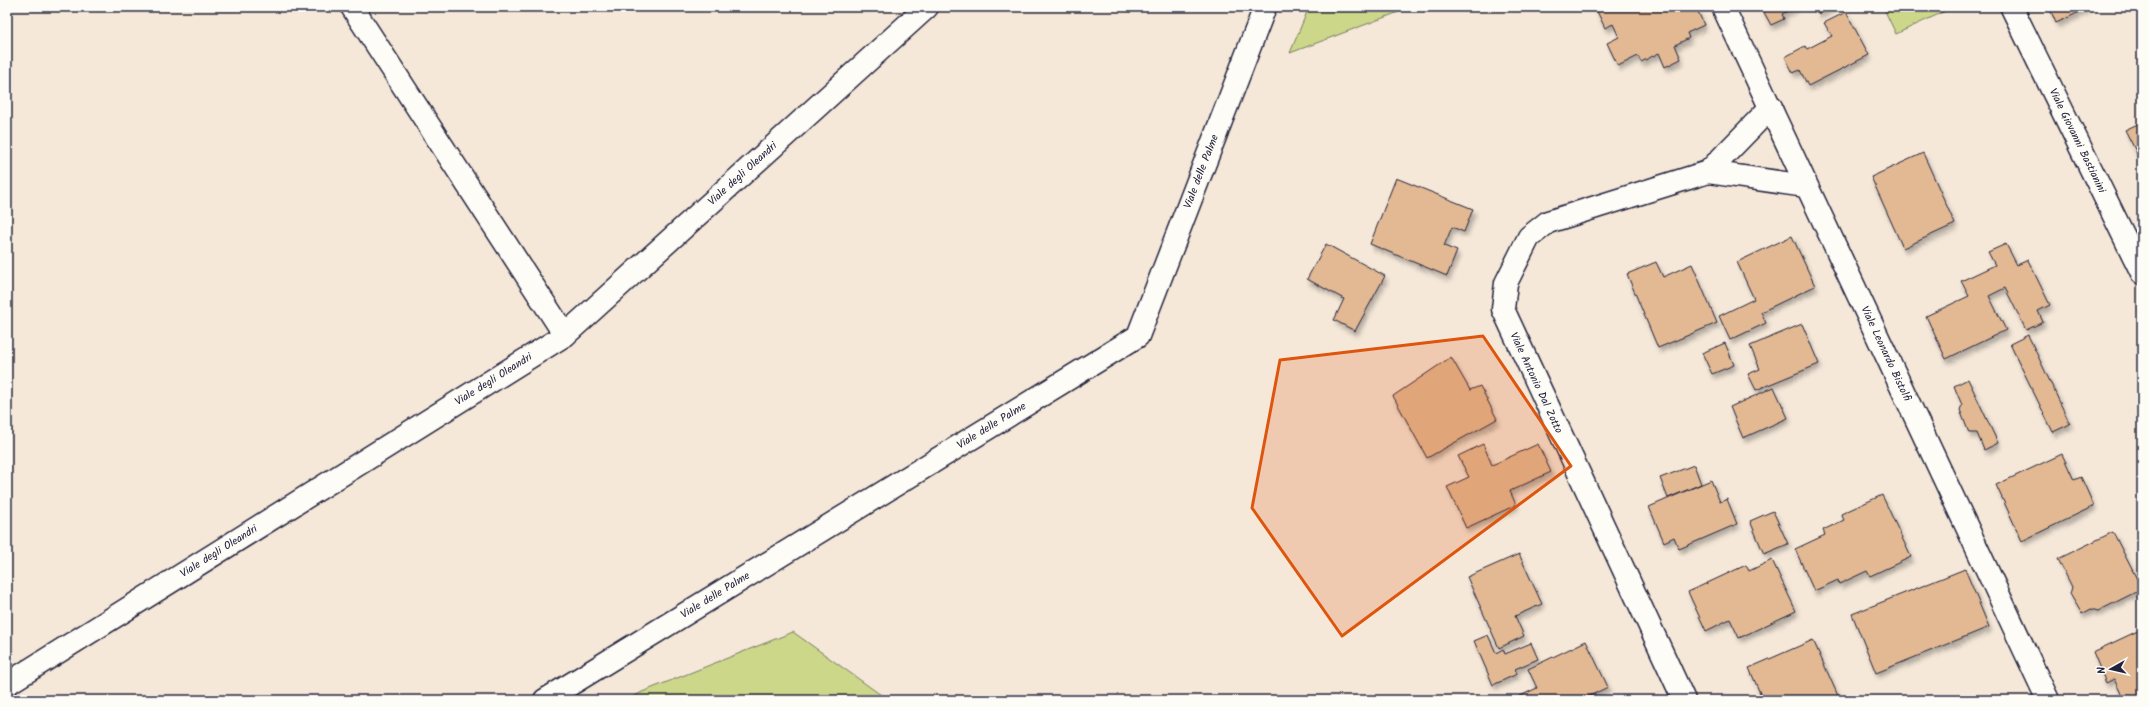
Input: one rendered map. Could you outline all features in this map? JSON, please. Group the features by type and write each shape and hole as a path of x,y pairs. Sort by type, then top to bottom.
{"street":[{"path":"352,7 565,335"},
{"name":"Viale degli Oleandri","path":"7,684 565,335 928,7"},
{"name":"Viale delle Palme","path":"545,700 1138,336 1265,7"},
{"name":"Viale Leonardo Bistolfi","path":"1723,7 2048,700"},
{"name":"Viale Giovanni Bastianini","path":"2012,8 2142,273"},
{"name":"Viale Antonio Dal Zotto","path":"1708,172 1771,107"},
{"name":"Viale Antonio Dal Zotto","path":"1684,700 1503,309 1506,283 1529,237 1548,222 1708,172 1806,186"}],"highlighted area":[{"path":"1483,336 1571,466 1342,636 1252,508 1280,360"}],"green space":[{"path":"1309,7 1412,7 1290,53"},
{"path":"1883,7 1954,7 1896,34"},
{"path":"793,632 888,700 627,700 642,692"}],"building":[{"path":"1595,7 1696,7 1704,25 1687,33 1689,38 1675,45 1681,59 1665,67 1659,53 1641,62 1638,56 1618,66 1607,43 1619,37 1613,24 1605,28"},
{"path":"1761,7 1795,7 1782,14 1784,19 1771,25"},
{"path":"1816,7 1832,7 1819,14"},
{"path":"2049,7 2088,7 2088,8 2056,23"},
{"path":"1846,12 1869,55 1808,86 1800,70 1793,73 1785,57 1805,46 1807,49 1832,36 1824,23"},
{"path":"2142,122 2142,160 2141,161 2125,130"},
{"path":"1923,153 1955,224 1903,248 1871,177"},
{"path":"1396,178 1473,209 1464,232 1452,227 1444,246 1457,251 1447,276 1370,244"},
{"path":"1792,236 1815,286 1761,312 1766,323 1730,340 1719,316 1754,299 1737,262"},
{"path":"1326,244 1385,276 1355,331 1334,320 1344,299 1307,279"},
{"path":"2006,244 2017,265 2028,260 2050,305 2038,311 2043,322 2026,330 2005,288 1989,296 2006,330 1946,359 1926,316 1969,296 1961,281 1995,265 1988,252"},
{"path":"1656,262 1663,277 1692,264 1717,323 1658,348 1627,274"},
{"path":"1802,324 1819,364 1756,390 1748,374 1760,369 1750,346"},
{"path":"2028,335 2070,424 2053,432 2010,344"},
{"path":"1725,343 1734,365 1712,374 1702,353"},
{"path":"1451,357 1470,390 1480,386 1497,419 1427,458 1393,396"},
{"path":"1968,379 1998,443 1984,450 1977,433 1969,433 1960,410 1962,405 1954,386"},
{"path":"1774,387 1788,418 1743,438 1730,407"},
{"path":"1483,444 1492,465 1538,444 1551,472 1510,491 1516,505 1466,528 1447,487 1469,477 1458,456"},
{"path":"2062,454 2074,480 2081,477 2094,506 2022,541 1996,485"},
{"path":"1694,465 1701,484 1668,498 1660,478"},
{"path":"1711,480 1720,502 1727,499 1737,524 1679,549 1674,537 1664,542 1649,507"},
{"path":"1882,495 1911,557 1870,576 1867,571 1839,584 1838,580 1814,591 1795,549 1825,535 1823,530 1844,520 1841,514"},
{"path":"1773,511 1788,544 1764,554 1750,521"},
{"path":"2113,532 2142,589 2098,611 2091,609 2082,614 2070,594 2072,587 2058,559"},
{"path":"1519,554 1542,604 1515,616 1524,636 1499,648 1467,577"},
{"path":"1772,560 1796,611 1739,638 1730,619 1706,631 1688,592 1746,565 1749,571"},
{"path":"1965,569 1989,627 1876,673 1852,614"},
{"path":"2142,629 2142,700 2124,700 2114,679 2106,683 2093,652"},
{"path":"1488,635 1496,653 1503,649 1505,654 1531,643 1538,659 1515,669 1517,674 1493,685 1474,641"},
{"path":"1813,640 1839,698 1763,700 1749,668"},
{"path":"1586,641 1608,687 1581,700 1520,700 1518,697 1537,688 1528,669"}]}
